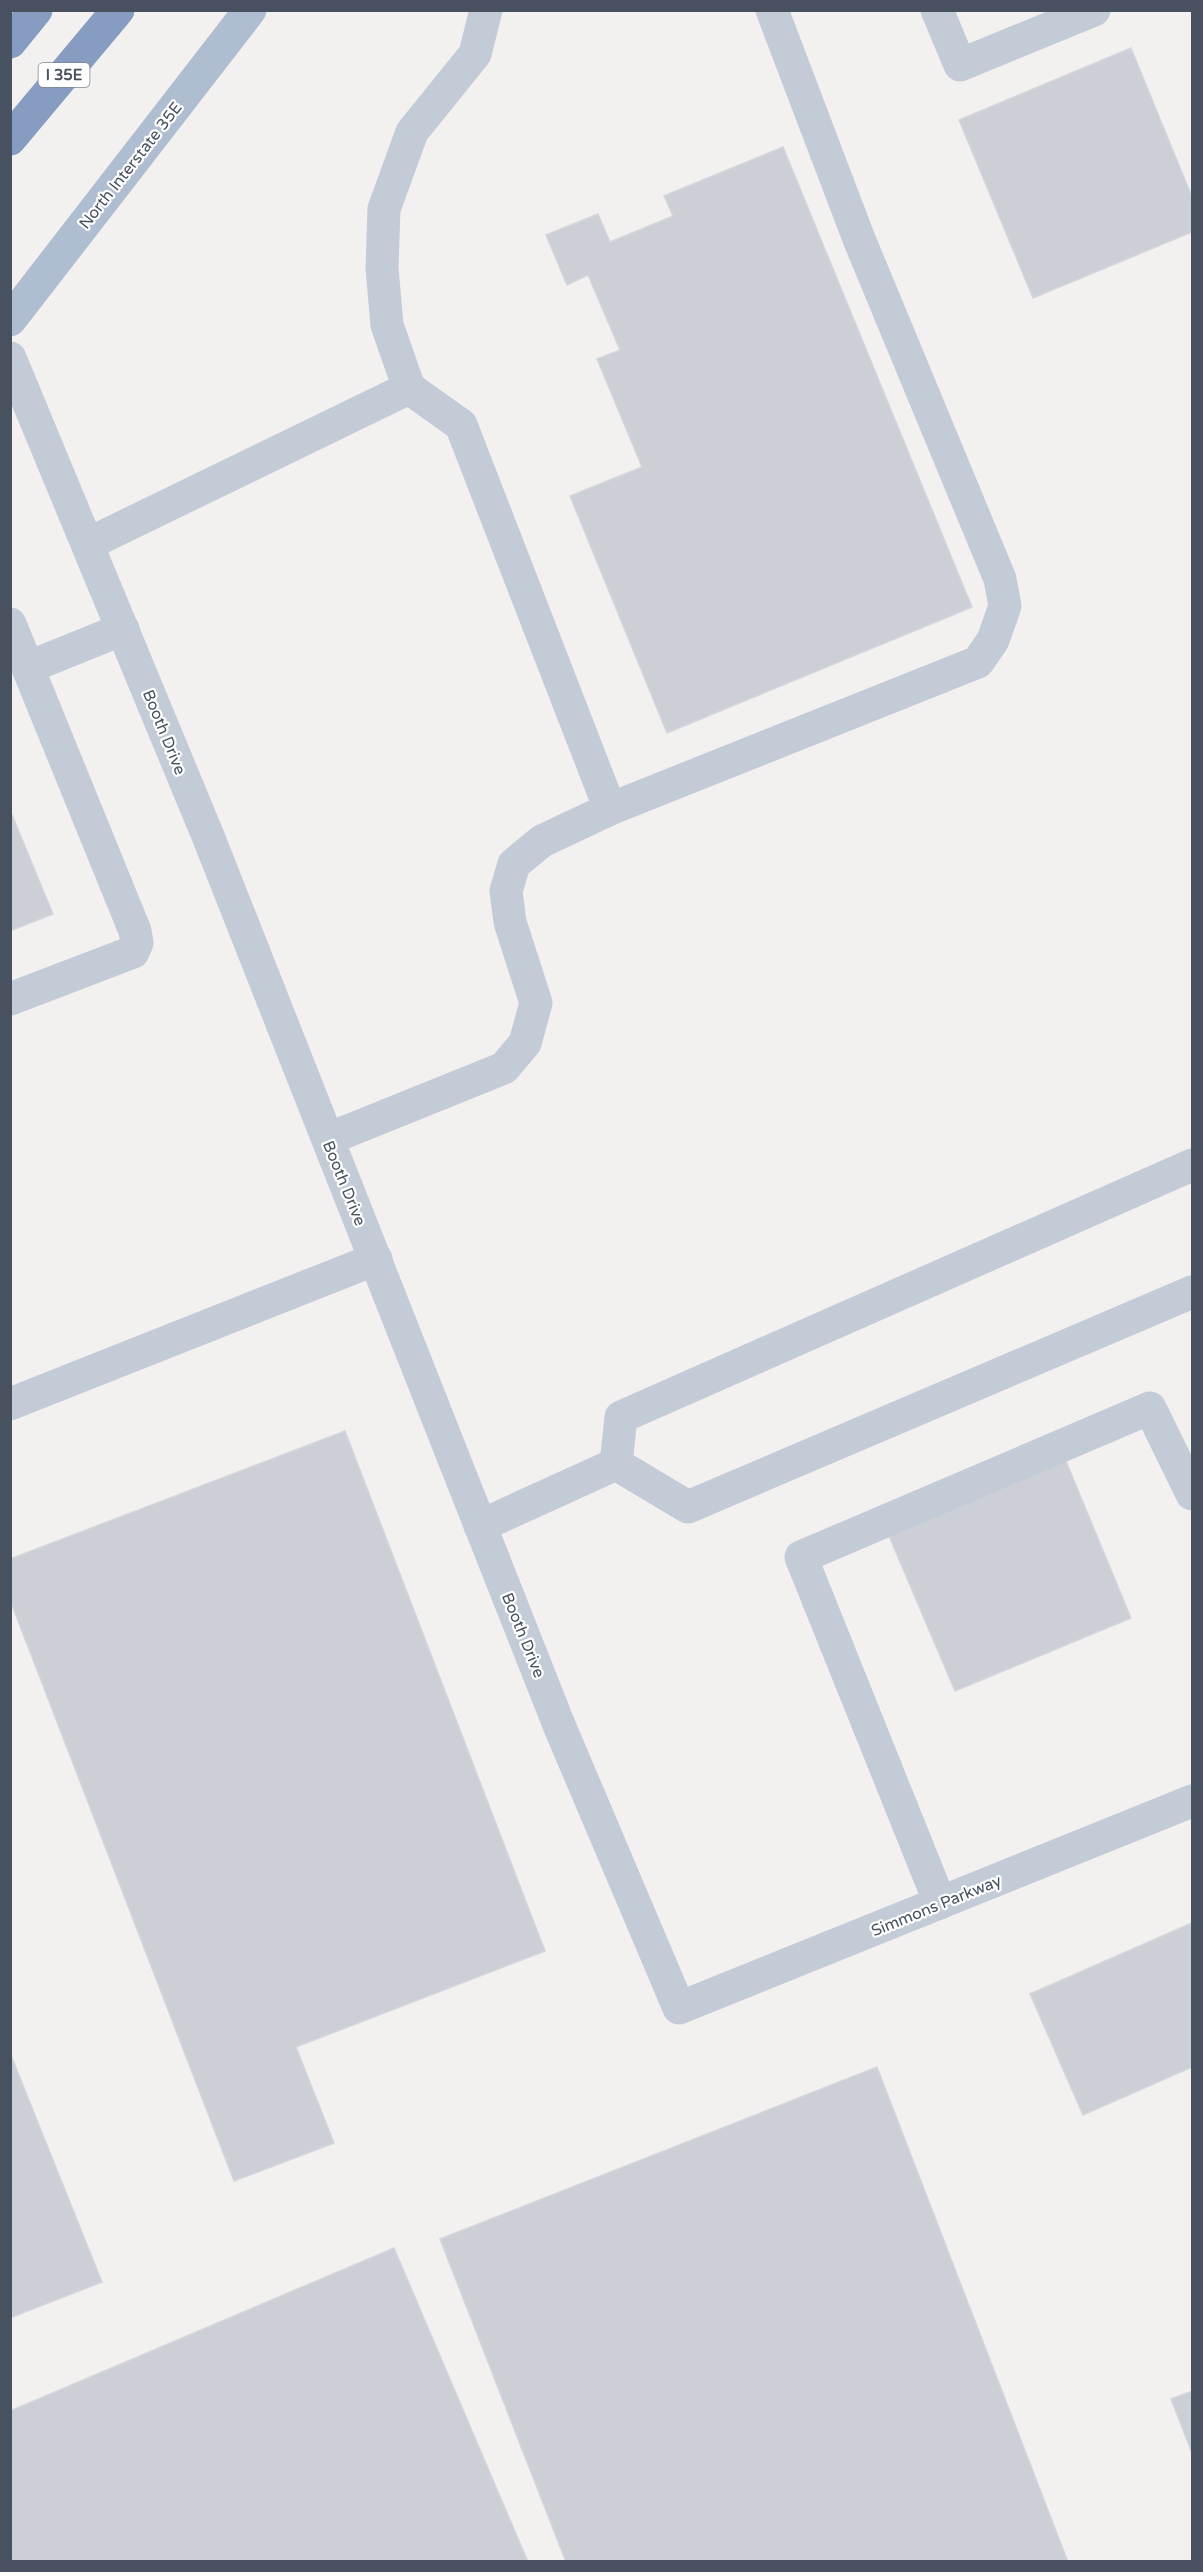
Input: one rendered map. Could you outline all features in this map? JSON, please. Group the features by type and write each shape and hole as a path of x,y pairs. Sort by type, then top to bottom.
{"highway":[{"path":"10,42 36,10"},
{"name":"I 35E","path":"10,139 118,10"}],"main road":[{"name":"North Interstate 35E","path":"10,320 250,10"}],"street":[{"path":"486,10 475,54 412,132 384,209 382,268 387,325 410,388 460,425 610,809"},
{"path":"328,1139 504,1068 525,1043 536,1003 510,922 506,891 514,864 542,841 610,809 978,662 993,640 1005,606 1000,579 860,239 772,10"},
{"path":"937,10 960,65 1094,10"},
{"name":"Booth Drive","path":"10,358 208,836 564,1736 679,2008"},
{"path":"88,543 410,388"},
{"path":"10,624 135,931 137,943 133,952 10,999"},
{"path":"29,667 123,629"},
{"path":"616,1464 621,1417 1192,1165"},
{"path":"10,1404 376,1260"},
{"path":"616,1464 688,1507 1192,1292"},
{"path":"940,1903 801,1557 1150,1408 1192,1494"},
{"path":"480,1526 616,1464"},
{"name":"Simmons Parkway","path":"679,2008 1192,1801"}],"building":[{"path":"1131,48 1192,197 1192,232 1033,298 959,120"},
{"path":"783,147 972,607 667,733 570,496 642,467 597,359 620,350 588,275 567,285 546,235 598,214 610,242 673,216 664,196"},
{"path":"10,810 53,914 10,931"},
{"path":"345,1431 545,1951 296,2047 334,2143 234,2181 10,1600 10,1559"},
{"path":"1063,1454 1131,1618 955,1691 886,1529"},
{"path":"1192,1923 1192,2067 1083,2115 1030,1994"},
{"path":"10,2053 102,2282 10,2318"},
{"path":"877,2067 1068,2562 566,2562 440,2239"},
{"path":"394,2248 528,2562 10,2562 10,2411"},
{"path":"1192,2391 1192,2453 1171,2399"}]}
